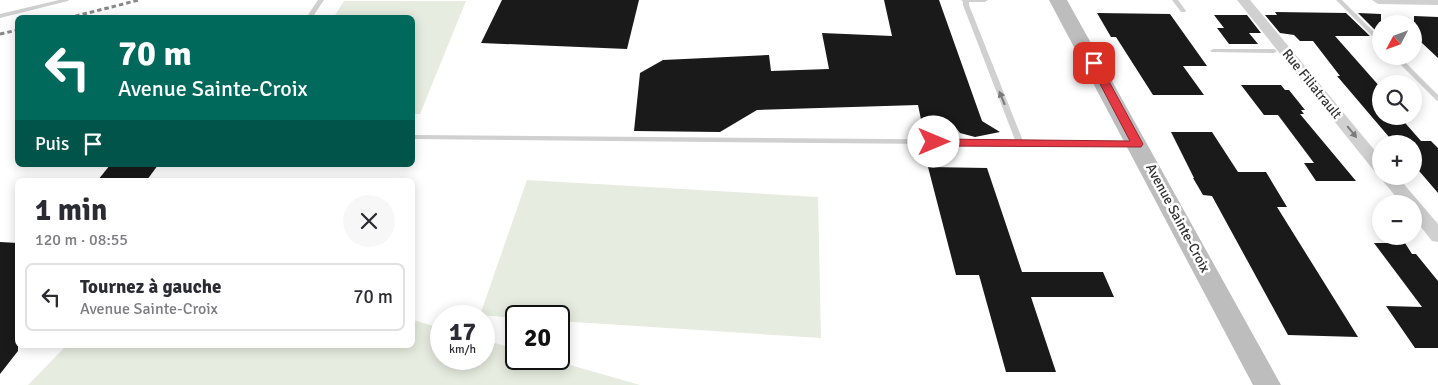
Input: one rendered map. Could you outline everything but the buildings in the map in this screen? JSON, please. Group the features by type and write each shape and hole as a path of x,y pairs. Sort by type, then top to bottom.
{"main road":[{"name":"Avenue Sainte-Croix","path":"1058,0 1138,144 1266,385"}],"street":[{"name":"Rue Filiatrault","path":"1243,0 1372,157"},
{"path":"1378,0 1438,0"},
{"path":"1395,185 1404,195"},
{"path":"1422,217 1438,236"}],"lane":[{"path":"0,16 66,0"},
{"path":"311,15 321,0"},
{"path":"985,0 965,0 1020,143"},
{"path":"1175,0 1183,12"},
{"path":"1339,0 1372,33"},
{"path":"1213,51 1274,50"},
{"path":"1404,65 1438,99"},
{"path":"415,137 1138,144"}],"shaded area":[{"path":"344,1 466,1 420,114 415,114 415,15 335,15"},
{"path":"527,180 818,197 821,338 570,322 570,305 505,305 505,317 495,316 495,305 483,305"},
{"path":"415,321 430,325 430,370 495,370 495,343 505,346 505,370 570,370 570,365 640,385 28,385 64,348 415,348"}],"railway":[{"path":"80,15 139,0"},
{"path":"0,34 15,31"}],"route":[{"path":"934,142 1138,144 1094,63"}]}
